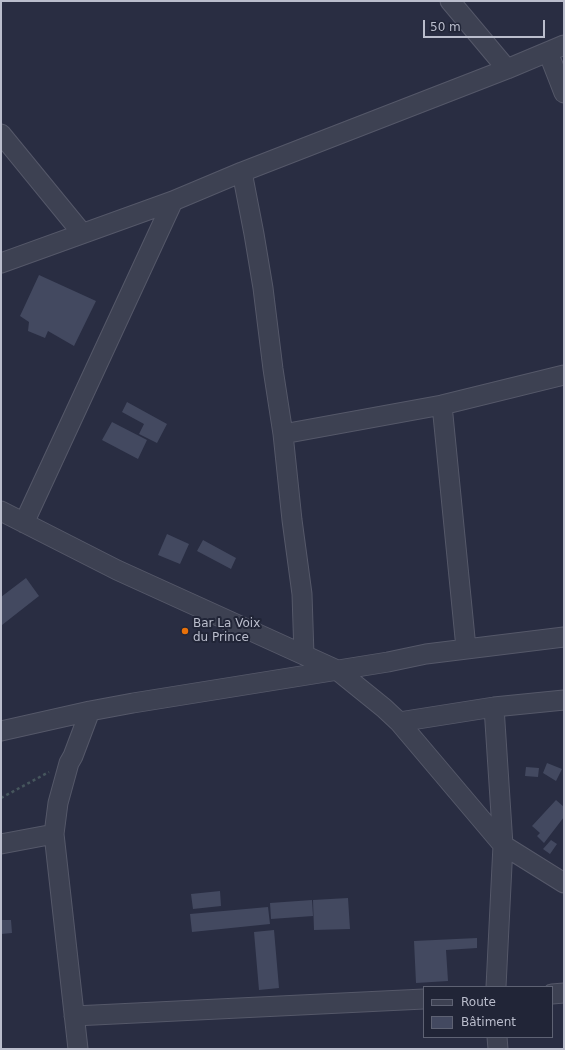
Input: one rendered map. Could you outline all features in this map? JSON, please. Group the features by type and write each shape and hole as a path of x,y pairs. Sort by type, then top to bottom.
{"street":[{"path":"450,1 507,69"},
{"path":"1,263 173,201 242,172 556,49 564,93"},
{"path":"1,134 82,233"},
{"path":"242,172 263,288 283,434 302,594 304,655"},
{"path":"24,523 173,201"},
{"path":"283,434 442,405 564,375"},
{"path":"442,405 466,648"},
{"path":"1,511 118,570 337,670 399,722 503,845 564,883"},
{"path":"1,731 133,703 388,662 426,654 564,637"},
{"path":"399,722 494,707 564,700"},
{"path":"494,707 503,845 496,986"},
{"path":"78,1049 54,834 58,803 69,763 74,756 90,711"},
{"path":"1,844 54,834"},
{"path":"553,994 564,993"},
{"path":"74,1016 423,999"},
{"path":"497,1038 498,1049"}],"path":[{"path":"1,798 37,778 69,763"}],"building":[{"path":"39,275 96,301 74,346 48,331 45,338 28,331 29,322 20,316"},
{"path":"127,402 167,424 157,443 139,434 144,424 122,412"},
{"path":"112,422 147,440 138,459 102,440"},
{"path":"167,534 189,544 180,564 158,555"},
{"path":"203,540 236,558 231,569 197,551"},
{"path":"26,578 39,596 2,625 1,597"},
{"path":"547,763 562,769 556,781 543,773"},
{"path":"526,767 539,768 538,777 525,776"},
{"path":"556,800 564,807 564,817 544,843 537,836 540,833 532,826"},
{"path":"551,840 557,844 550,854 543,849"},
{"path":"220,891 221,906 193,909 191,894"},
{"path":"348,898 350,929 314,930 313,900"},
{"path":"312,900 313,916 271,919 270,903"},
{"path":"268,907 270,924 192,932 190,914"},
{"path":"1,920 11,920 12,933 1,934"},
{"path":"274,930 279,988 259,990 254,932"},
{"path":"477,938 477,948 446,950 448,981 416,983 414,941"}],"place":[{"name":"Bar La Voix du Prince","path":"185,631"}]}
